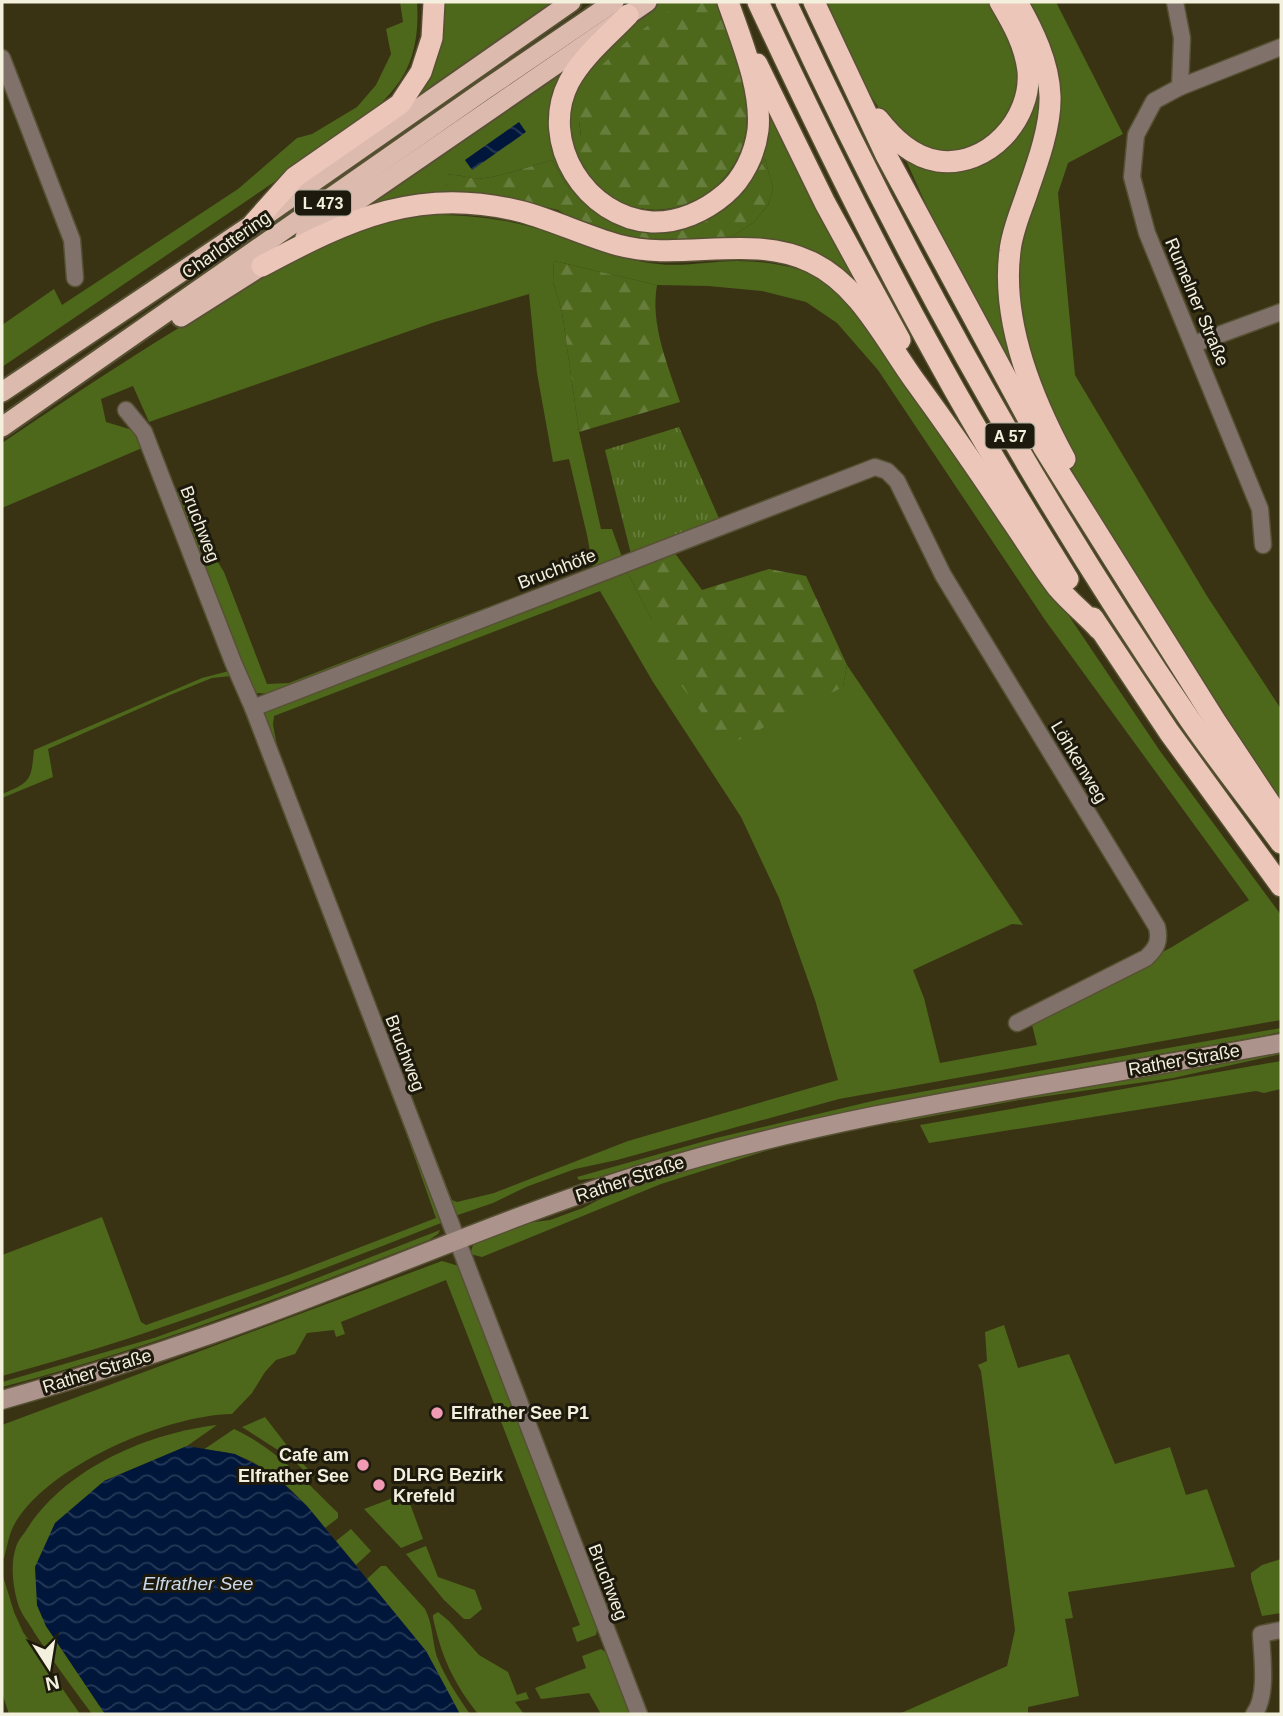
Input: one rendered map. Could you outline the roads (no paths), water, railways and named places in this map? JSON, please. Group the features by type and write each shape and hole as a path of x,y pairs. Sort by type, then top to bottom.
{"highway":[{"path":"253,224 295,177 400,104 421,72 432,38 434,2"},
{"name":"Charlottering","path":"2,392 253,224 571,2"},
{"path":"262,266 621,8 647,2"},
{"path":"621,8 568,83 558,127 564,153 579,182 598,201 622,215 652,222 679,219 709,207 734,187 749,162 758,130 751,69 728,2"},
{"path":"728,2 825,203 937,410"},
{"name":"A 57","path":"758,2 877,247 940,365 1002,471 1099,629 1169,732 1281,886"},
{"name":"A 57","path":"786,2 898,232 1024,460 1107,595 1183,710 1281,843"},
{"path":"814,2 886,155 1044,448 1216,722 1281,820"},
{"path":"832,41 874,114 892,138 915,154 938,161 967,159 993,146 1013,127 1025,100 1028,72 1021,38 1000,2"},
{"path":"1017,2 1031,25 1044,61 1050,97 1038,160 1010,249 1008,290 1015,340 1061,452 1137,593"},
{"name":"Charlottering","path":"2,427 485,89 621,8"},
{"path":"33,406 262,266 326,233 362,218 400,207 442,203 486,205 523,212 620,245 654,251 688,252 745,248 781,252 810,261 856,297 1059,589 1099,629"}],"main road":[{"name":"Rather Straße","path":"2,1400 99,1372 214,1333 456,1240 645,1173 807,1129 925,1105 1281,1043"}],"street":[{"path":"1175,2 1182,38 1180,88"},
{"name":"Rumelner Straße","path":"1263,545 1260,509 1147,233 1132,177 1136,135 1154,101 1281,47"},
{"path":"2,58 72,240 75,278"},
{"path":"1194,344 1281,312"},
{"name":"Bruchweg","path":"126,410 144,432 253,708 639,1714"},
{"name":"Bruchhöfe","path":"253,708 875,467"},
{"name":"Löhkenweg","path":"875,467 887,471 897,481 943,575 1157,927 1160,938 1155,950 1146,958 1017,1023"},
{"path":"1254,1714 1258,1709 1263,1681 1261,1634 1281,1630"}],"water":[{"path":"519,122 526,132 472,170 465,160"},
{"name":"Elfrather See","path":"187,1446 235,1454 272,1473 307,1506 426,1651 460,1714 105,1714 46,1626 37,1605 35,1567 55,1523 104,1481"}],"place":[{"name":"Elfrather See P1","path":"437,1413"},
{"name":"Cafe am Elfrather See","path":"363,1465"},
{"name":"DLRG Bezirk Krefeld","path":"379,1485"}]}
